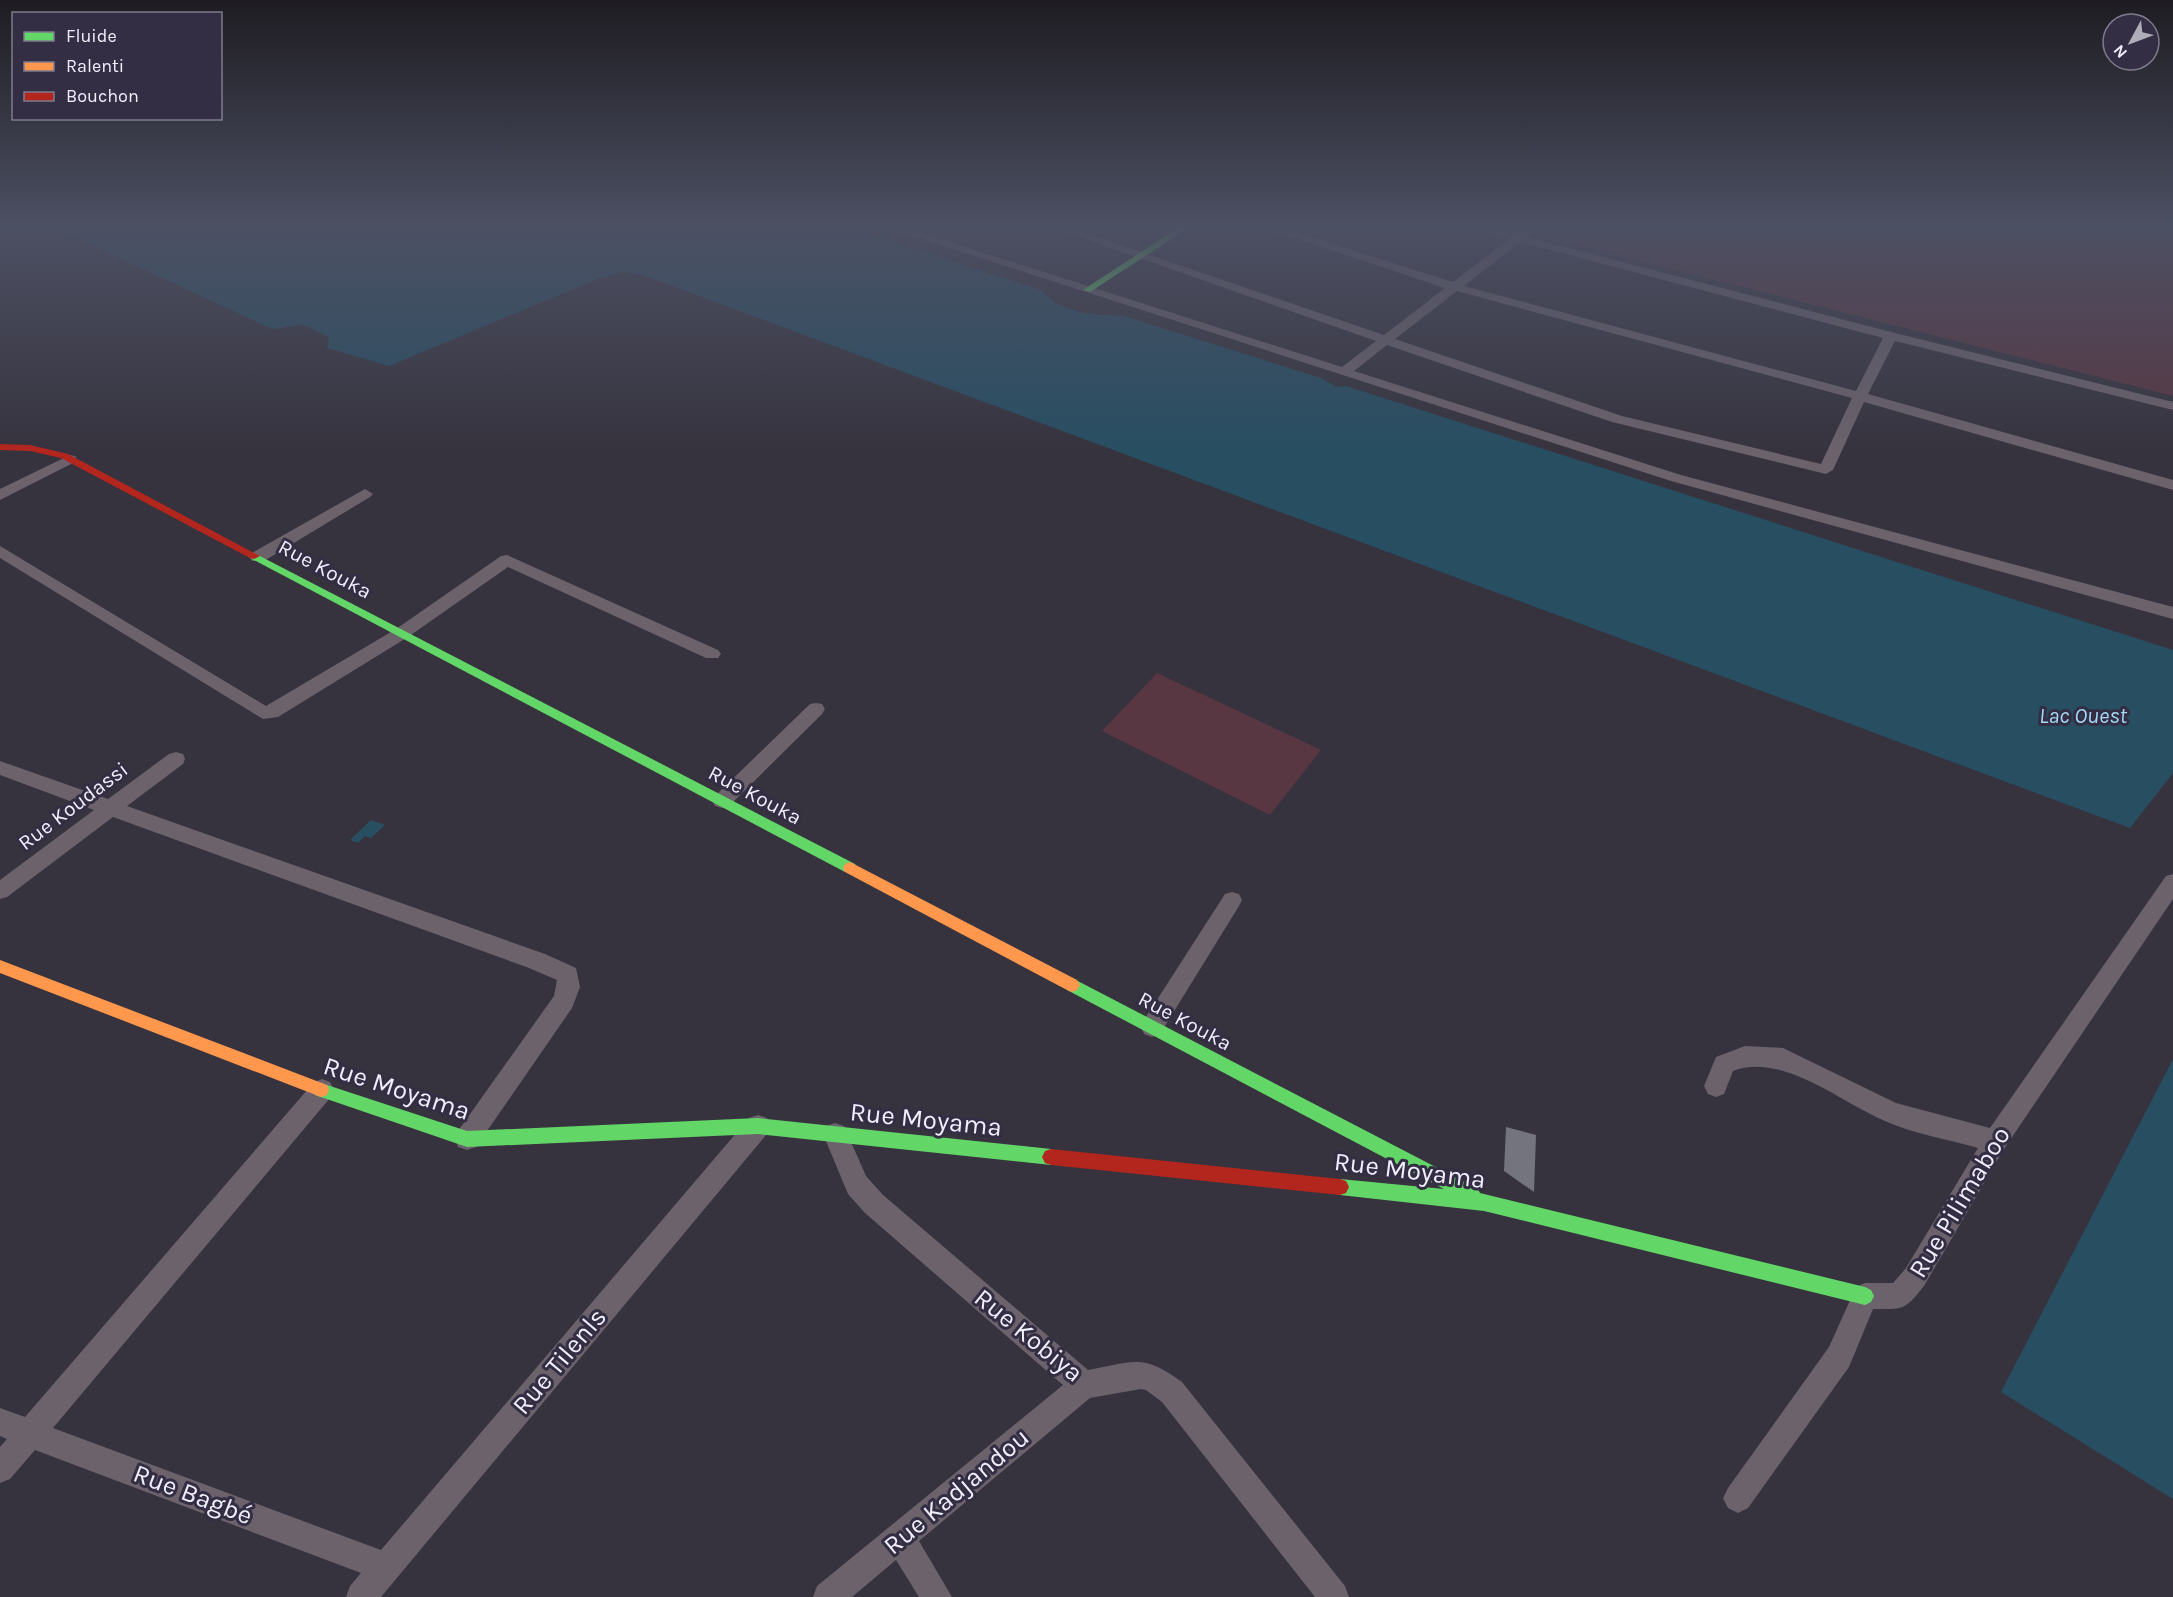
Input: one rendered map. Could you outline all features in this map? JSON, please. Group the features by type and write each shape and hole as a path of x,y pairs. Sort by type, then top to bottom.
{"street":[{"path":"1127,303 1676,478 2173,613"},
{"path":"1277,303 1617,419 1826,470 1891,336"},
{"path":"1345,371 1435,303"},
{"path":"1513,303 1860,396 2173,485"},
{"path":"1762,303 2173,406"},
{"name":"Rue Kouka","path":"0,447 30,448 70,459 1484,1202"},
{"path":"0,495 70,459"},
{"path":"258,557 364,494"},
{"path":"0,551 263,713 272,712 402,633 507,560 712,654"},
{"path":"722,801 816,709"},
{"name":"Rue Koudassi","path":"0,891 176,759"},
{"path":"0,768 537,961 568,975 569,987 564,1001 467,1139"},
{"name":"Rue Pilimaboo","path":"1865,1296 1899,1296 1915,1277 1995,1141 2173,882"},
{"path":"1152,1027 1232,900"},
{"name":"Rue Moyama","path":"0,966 322,1090 467,1139 758,1126 1484,1202 1865,1296"},
{"path":"1716,1086 1724,1064 1745,1056 1783,1058 1892,1113 1995,1141"},
{"path":"0,1469 322,1090"},
{"name":"Rue Tilenls","path":"361,1597 758,1126"},
{"name":"Rue Kobiya","path":"836,1134 857,1185 874,1204 1084,1385 1141,1375 1152,1377 1172,1392 1334,1597"},
{"path":"1738,1498 1839,1357 1865,1296"},
{"name":"Rue Kadjandou","path":"828,1597 1084,1385"},
{"name":"Rue Bagbé","path":"0,1422 385,1567"},
{"path":"899,1539 937,1597"}],"shaded area":[{"path":"1805,303 2173,303 2173,396"},
{"path":"1157,673 1321,750 1270,815 1102,731"}],"water":[{"name":"Lac Ouest","path":"215,303 541,303 389,366 327,348 329,337 303,325 272,329"},
{"name":"Lac Ouest","path":"717,303 1056,303 1079,312 1124,316 1321,378 1337,387 1346,386 2173,650 2173,773 2130,828"},
{"path":"371,820 385,825 371,838 365,836 358,843 350,840"},
{"path":"2173,1059 2173,1499 2001,1392"}],"building":[{"path":"1506,1127 1536,1135 1534,1192 1504,1171"}],"traffic: fast":[{"path":"254,556 850,868"},
{"path":"1072,985 1472,1195"},
{"path":"321,1090 467,1139 758,1126 1051,1157"},
{"path":"1340,1187 1484,1202 1865,1296"}],"traffic: slow":[{"path":"850,868 1072,985"},
{"path":"0,966 321,1090"}],"traffic: jam":[{"path":"0,447 30,448 64,456 254,556"},
{"path":"1051,1157 1340,1187"}]}
